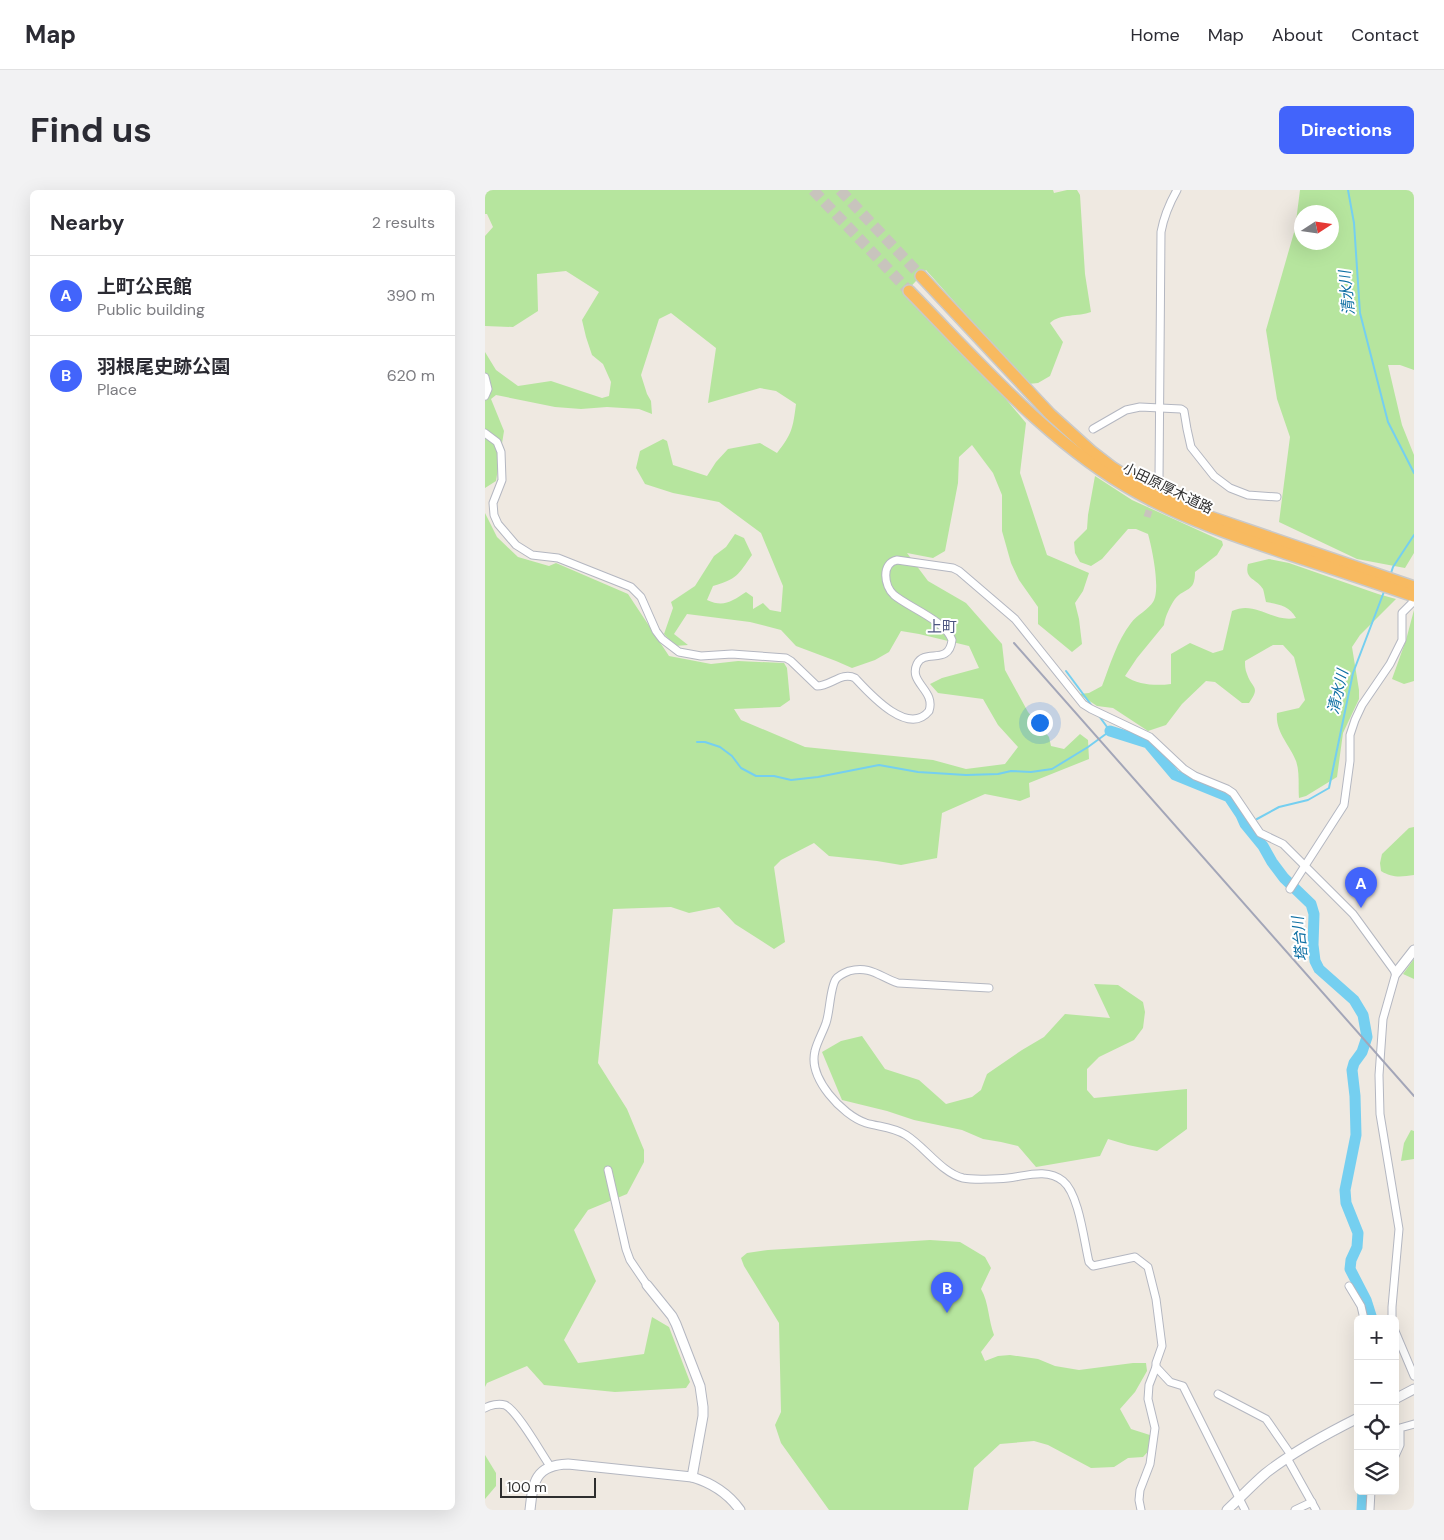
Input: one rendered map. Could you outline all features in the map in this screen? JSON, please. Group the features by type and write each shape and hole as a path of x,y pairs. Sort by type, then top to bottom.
{"highway":[{"name":"小田原厚木道路","path":"921,276 1050,414 1091,452 1113,468 1175,503 1376,578 1414,596"},
{"name":"小田原厚木道路","path":"909,291 1032,414 1086,459 1138,493 1172,511 1245,539 1376,578 1414,587"}],"street":[{"path":"1159,480 1161,232 1163,218 1177,190"},
{"path":"485,377 488,389 485,396"},
{"path":"1093,429 1126,410 1140,407 1181,409 1185,411 1191,447 1214,476 1230,488 1247,495 1277,497"},
{"path":"485,433 497,442 501,452 502,480 493,504 493,515 498,524 521,549 532,554 558,558 631,586 641,597 656,631 674,649 701,656 732,654 786,658 817,686 826,685 846,675 851,676 887,710 906,718 921,717 929,711 931,701 917,679 915,672 917,664 923,658 946,653 951,640 947,631 893,593 887,584 887,569 890,563 897,560 957,569 1015,619 1083,704 1150,737 1190,773 1230,791 1242,805 1260,833 1283,844 1353,914 1396,973"},
{"path":"1293,886 1344,805 1350,761 1350,735 1355,720 1362,705 1398,650 1402,640 1402,613 1414,601"},
{"path":"1392,1315 1399,1229 1380,1114 1379,1084 1383,1019 1396,973 1414,950"},
{"path":"989,988 899,983 865,969 841,975 833,985 828,1017 815,1050 814,1057 817,1075 821,1083 843,1109 866,1123 888,1127 905,1134 954,1174 967,1178 1006,1178 1039,1173 1053,1175 1062,1180 1075,1197 1089,1262 1093,1266 1135,1257 1147,1267 1156,1300 1162,1346 1149,1386 1148,1399 1155,1428 1150,1464 1140,1490 1141,1510"},
{"path":"608,1170 630,1260 672,1316 702,1396 703,1416 691,1477"},
{"path":"1349,1286 1361,1306 1363,1315"},
{"path":"1399,1340 1414,1376"},
{"path":"1156,1367 1170,1382 1183,1386 1245,1510"},
{"path":"1399,1397 1414,1389"},
{"path":"1218,1394 1266,1419 1317,1510"},
{"path":"485,1408 490,1405 504,1405 515,1412 550,1466"},
{"path":"1227,1510 1265,1474 1327,1433 1354,1420"},
{"path":"1398,1450 1400,1445 1400,1428 1414,1424"},
{"path":"530,1510 535,1480 544,1469 550,1466 568,1464 691,1477 703,1480 723,1492 740,1510"},
{"path":"1370,1510 1371,1495"},
{"path":"1295,1510 1313,1502"}],"green space":[{"path":"485,190 1053,190 1054,193 1077,190 1080,195 1085,274 1091,312 1064,316 1050,323 1063,342 1050,376 1038,383 1028,384 926,270 905,293 1005,398 1026,423 1020,473 1047,555 1089,573 1083,591 1075,603 1082,644 1072,652 1038,624 1038,607 1019,580 1011,563 1002,531 1002,495 993,473 972,445 959,457 958,483 945,551 933,558 907,553 928,581 966,603 1002,644 1005,670 1028,712 1049,737 1051,746 1064,749 1080,734 1088,740 1089,759 1029,783 1030,797 1020,801 985,794 942,813 937,858 901,865 829,856 814,843 781,860 774,867 785,942 774,949 735,924 719,907 689,913 671,907 613,909 598,1063 627,1109 644,1150 644,1162 627,1194 588,1210 574,1230 596,1281 564,1340 578,1363 644,1354 652,1317 669,1327 690,1382 686,1388 615,1392 544,1385 527,1366 487,1383 485,1387 485,513 497,537 518,557 549,566 556,563 628,594 669,656 711,664 738,661 784,663 787,668 790,700 780,707 734,709 741,720 805,747 933,760 966,769 1005,764 1018,747 998,725 983,699 938,693 930,684 942,678 979,668 969,646 901,631 889,652 875,660 852,668 796,646 781,630 750,622 687,614 674,634 688,645 675,646 664,634 673,608 671,602 695,586 714,556 726,547 735,534 744,538 752,555 736,575 727,581 713,586 707,600 718,603 728,602 746,592 753,597 753,609 763,603 770,610 781,612 783,586 761,533 719,502 673,493 645,484 636,468 640,451 663,439 667,441 673,465 707,476 728,449 760,443 777,453 791,430 796,404 776,391 760,388 708,403 716,348 671,313 659,319 641,375 651,401 652,414 639,409 555,407 496,395 491,399 504,431 496,481 485,488 485,352 496,370 518,386 551,381 602,398 609,396 611,382 603,364 592,355 582,320 599,292 566,271 537,274 538,311 513,327 485,326 485,236 493,227 487,214 485,214"},
{"path":"1300,190 1414,190 1414,370 1400,365 1388,365 1402,425 1414,455 1414,553 1405,568 1357,559 1279,522 1290,437 1277,399 1266,330 1294,232 1294,250 1339,250 1339,205 1298,205"},
{"path":"1095,476 1132,500 1222,541 1223,545 1217,555 1195,572 1195,579 1191,587 1175,599 1164,625 1125,676 1130,679 1153,685 1171,684 1171,654 1190,643 1213,653 1223,650 1232,611 1249,608 1287,619 1296,618 1287,608 1266,602 1263,589 1249,576 1248,564 1269,559 1289,563 1396,599 1360,635 1352,647 1359,699 1343,733 1337,777 1306,796 1299,798 1297,765 1278,726 1277,713 1299,708 1305,700 1294,657 1283,645 1273,645 1245,661 1246,672 1255,690 1249,703 1242,703 1215,682 1206,681 1182,704 1166,725 1148,731 1113,708 1097,706 1079,694 1089,693 1102,686 1122,637 1133,620 1153,602 1156,588 1155,569 1148,534 1136,529 1128,529 1102,559 1091,566 1080,562 1075,553 1074,542 1087,529"},
{"path":"1414,610 1414,681 1404,684 1392,679"},
{"path":"1414,827 1414,875 1397,876 1381,871 1382,854 1409,828"},
{"path":"1414,959 1414,979 1403,974"},
{"path":"1094,984 1118,985 1143,1002 1145,1012 1143,1028 1134,1040 1099,1057 1087,1069 1087,1090 1094,1098 1187,1089 1187,1129 1157,1151 1108,1139 1100,1156 1036,1167 1018,1146 983,1139 962,1130 914,1120 842,1100 822,1052 841,1041 862,1036 885,1069 919,1080 946,1104 972,1097 981,1090 987,1074 1044,1037 1065,1014 1110,1018"},
{"path":"1411,1130 1414,1131 1414,1159 1401,1161 1404,1143"},
{"path":"930,1240 960,1242 985,1257 991,1268 981,1289 986,1300 994,1335 981,1352 985,1361 998,1356 1010,1355 1038,1359 1055,1366 1079,1370 1146,1363 1147,1371 1135,1392 1120,1409 1131,1429 1153,1436 1154,1445 1143,1457 1128,1458 1114,1467 1091,1468 1048,1445 1034,1441 1000,1444 974,1468 968,1510 829,1510 781,1443 775,1425 781,1412 779,1323 741,1258 747,1253 768,1250"},
{"path":"485,1455 496,1473 496,1486 485,1499"}],"waterway":[{"name":"清水川","path":"1348,190 1354,223 1360,313 1388,422 1414,473"},
{"name":"清水川","path":"1391,573 1414,535"},
{"name":"清水川","path":"1257,819 1279,807 1308,800 1329,788 1353,673 1385,589"},
{"name":"塔台川","path":"1066,671 1092,706"},
{"path":"697,742 705,742 720,747 732,756 741,768 756,776 774,776 791,780 818,777 879,765 918,772 966,775 998,774 1011,771 1031,772 1052,769 1110,731 1099,716"},
{"name":"塔台川","path":"1110,731 1148,743 1175,775 1229,797 1245,824 1263,846 1284,878 1311,904 1314,914 1313,945 1315,961 1319,969 1354,1000 1363,1015 1367,1037 1362,1052 1354,1063 1352,1070 1356,1135 1345,1190 1346,1203 1358,1233 1357,1247 1351,1260 1350,1269 1366,1300 1371,1315"},
{"name":"清水川","path":"1245,824 1249,822"},
{"name":"塔台川","path":"1362,1510 1363,1495"}],"tunnel":[{"path":"813,190 909,291"},
{"path":"840,190 921,276"},
{"path":"1147,517 1159,480"}],"railway":[{"path":"1014,643 1414,1096"}],"place":[{"name":"上町公民館","path":"1361,908"},
{"name":"羽根尾史跡公園","path":"947,1313"}],"district":[{"name":"上町","path":"942,627"}]}
